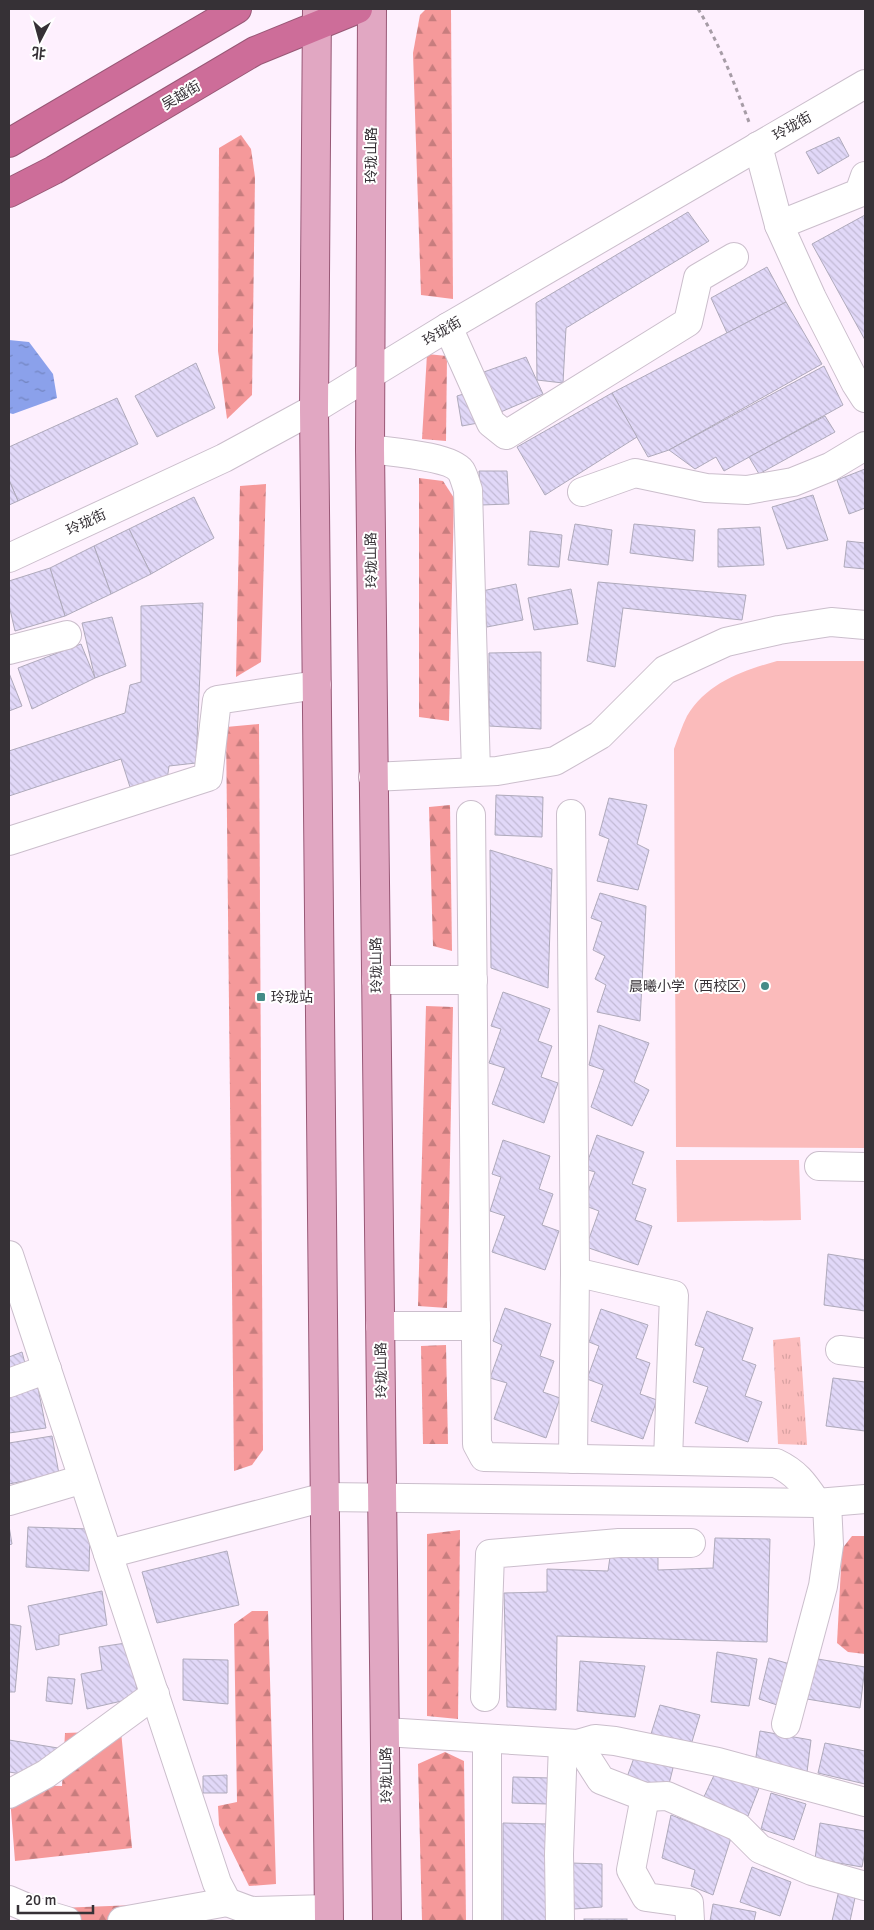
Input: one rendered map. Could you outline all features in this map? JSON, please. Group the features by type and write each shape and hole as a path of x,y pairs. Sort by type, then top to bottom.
{"highway":[{"path":"9,143 237,9"},
{"name":"吴越街","path":"9,193 62,165 255,51 317,17 358,9"}],"main road":[{"name":"玲珑山路","path":"372,9 370,449 387,1921"},
{"path":"317,17 314,409 329,1915"}],"street":[{"name":"玲珑街","path":"9,558 224,458 314,409 370,374 865,84"},
{"path":"758,146 779,225 812,298 865,398"},
{"path":"779,225 859,193 865,176"},
{"path":"448,328 492,423 506,435 688,322 698,278 734,257"},
{"path":"582,492 635,473 706,488 747,490 793,482 830,467 865,446"},
{"path":"370,449 449,463 460,471 468,490 476,772"},
{"path":"374,777 497,771 555,761 600,735 664,670 726,642 778,630 832,622 865,625"},
{"path":"9,650 67,635"},
{"path":"9,841 208,778 217,700 317,685"},
{"path":"572,814 575,1272 573,1459"},
{"path":"471,815 477,1444 484,1457 776,1463 788,1468 822,1503 829,1545 823,1586 786,1724"},
{"path":"376,980 473,980"},
{"path":"818,1166 865,1167"},
{"path":"9,1255 217,1883 227,1902"},
{"path":"575,1272 674,1295 668,1460"},
{"path":"380,1326 476,1326"},
{"path":"9,1383 47,1369"},
{"path":"9,1501 83,1479"},
{"path":"108,1554 325,1497 822,1503 865,1499"},
{"path":"617,1501 619,1543"},
{"path":"485,1697 490,1554 619,1543 691,1543"},
{"path":"9,1794 46,1774 155,1694"},
{"path":"385,1732 570,1744 595,1738 718,1762 865,1802"},
{"path":"487,1739 487,1921"},
{"path":"570,1744 601,1780 645,1797 667,1796 738,1827 760,1849 812,1871 865,1886"},
{"path":"560,1921 558,1854 570,1744"},
{"path":"645,1797 631,1870 646,1898 689,1903 690,1921"},
{"path":"9,1900 37,1912 66,1921"},
{"path":"122,1921 227,1902 251,1911 329,1915"}],"path":[{"path":"698,9 709,26 730,73 758,146"}],"green space":[{"path":"426,9 451,9 453,299 421,295 413,53 420,15"},
{"path":"241,135 251,149 255,177 252,395 227,419 218,351 219,148"},
{"path":"427,354 447,356 446,441 422,439"},
{"path":"419,478 443,481 454,498 449,721 419,717"},
{"path":"266,484 261,662 236,677 240,486"},
{"name":"晨曦小学（西校区）","path":"777,661 865,661 865,1148 676,1147 674,749 687,716 704,695 738,674"},
{"path":"259,724 263,1450 252,1465 234,1471 226,727"},
{"path":"450,805 452,951 433,946 429,807"},
{"path":"426,1006 453,1007 447,1308 418,1306"},
{"path":"676,1160 799,1160 801,1220 677,1222"},
{"path":"800,1337 807,1445 778,1444 773,1340"},
{"path":"446,1345 448,1444 423,1444 421,1346"},
{"path":"460,1530 458,1719 427,1716 427,1534"},
{"path":"852,1536 865,1536 865,1654 848,1652 837,1643 842,1549"},
{"path":"252,1611 268,1611 276,1884 249,1886 219,1825 218,1806 237,1802 234,1624"},
{"path":"121,1731 132,1848 15,1861 9,1785 62,1786 65,1733"},
{"path":"445,1752 464,1761 466,1921 422,1921 418,1764"},
{"path":"162,1904 164,1921 59,1921 58,1908"}],"water":[{"path":"9,340 29,342 53,374 57,398 13,414 9,413"}],"building":[{"path":"839,137 849,156 818,174 806,152"},
{"path":"688,212 709,241 566,328 563,383 537,380 536,303"},
{"path":"865,215 865,340 812,244"},
{"path":"767,267 786,302 727,333 711,298"},
{"path":"786,302 822,364 669,450 648,457 612,393"},
{"path":"526,357 543,394 496,414 481,373"},
{"path":"196,363 215,408 157,437 135,396"},
{"path":"824,366 843,405 724,471 716,457 695,469 669,450"},
{"path":"470,392 478,423 462,426 457,396"},
{"path":"612,393 637,437 545,495 517,447"},
{"path":"117,398 138,444 18,501 9,480 9,447"},
{"path":"825,416 835,432 759,474 749,457"},
{"path":"865,469 865,508 849,514 837,480"},
{"path":"479,471 507,471 509,504 481,505"},
{"path":"9,480 18,501 9,505"},
{"path":"813,495 828,540 787,549 772,507"},
{"path":"194,497 214,538 151,574 129,529"},
{"path":"575,524 612,530 608,565 568,560"},
{"path":"634,524 695,530 693,561 630,553"},
{"path":"760,527 764,565 718,567 718,529"},
{"path":"129,529 151,574 111,594 94,546"},
{"path":"530,531 562,535 559,567 528,565"},
{"path":"847,541 865,543 865,569 844,567"},
{"path":"94,546 111,594 65,616 50,568"},
{"path":"50,568 65,616 15,631 9,605 9,581"},
{"path":"598,582 746,595 742,620 623,608 615,667 587,661"},
{"path":"516,584 523,620 487,627 482,591"},
{"path":"571,589 578,624 534,630 528,598"},
{"path":"203,603 196,763 169,766 167,780 130,787 121,759 9,796 9,751 125,713 130,685 141,682 141,606"},
{"path":"112,617 126,666 95,678 82,623"},
{"path":"81,644 95,678 32,709 18,668"},
{"path":"541,652 541,729 489,726 489,653"},
{"path":"9,673 22,706 9,711"},
{"path":"496,795 543,797 542,837 495,835"},
{"path":"609,798 647,805 637,844 649,850 638,890 597,881 609,839 599,835"},
{"path":"490,850 552,869 548,988 491,968"},
{"path":"600,893 646,906 640,1021 597,1012 606,985 595,979 605,956 593,950 602,922 591,918"},
{"path":"503,992 550,1009 538,1041 552,1046 541,1077 558,1083 544,1123 492,1104 505,1068 489,1063 501,1029 491,1026"},
{"path":"599,1025 649,1043 634,1082 649,1090 632,1126 591,1107 604,1070 589,1065"},
{"path":"597,1135 644,1152 632,1184 646,1189 635,1220 652,1226 638,1265 586,1247 599,1211 583,1205 595,1172 585,1169"},
{"path":"503,1140 550,1156 539,1189 553,1194 542,1225 559,1231 545,1270 492,1252 505,1216 490,1211 501,1177 492,1174"},
{"path":"828,1254 865,1260 865,1311 824,1305"},
{"path":"505,1308 551,1324 540,1356 554,1361 543,1392 560,1398 546,1438 494,1419 507,1383 490,1378 502,1345 493,1341"},
{"path":"601,1309 648,1325 636,1358 650,1363 640,1394 657,1400 643,1439 591,1421 603,1385 587,1379 599,1346 589,1342"},
{"path":"707,1311 753,1328 742,1360 756,1365 745,1396 762,1402 748,1442 695,1423 708,1387 693,1382 704,1348 695,1345"},
{"path":"22,1352 26,1367 9,1372 9,1357"},
{"path":"833,1378 865,1382 865,1431 826,1426"},
{"path":"38,1388 46,1428 9,1433 9,1395"},
{"path":"52,1436 59,1474 9,1484 9,1443"},
{"path":"9,1526 12,1544 9,1545"},
{"path":"28,1527 90,1529 89,1571 26,1567"},
{"path":"715,1538 770,1539 767,1642 557,1636 556,1710 507,1707 504,1593 547,1592 547,1569 608,1571 610,1557 658,1557 658,1570 713,1568"},
{"path":"227,1551 239,1605 157,1623 142,1572"},
{"path":"102,1591 107,1625 59,1635 59,1645 36,1650 28,1606"},
{"path":"9,1624 21,1626 15,1692 9,1692"},
{"path":"126,1643 139,1697 87,1709 81,1674 102,1670 99,1647"},
{"path":"717,1652 757,1659 749,1706 711,1702"},
{"path":"769,1658 790,1664 780,1706 759,1699"},
{"path":"812,1658 865,1667 860,1708 807,1699"},
{"path":"183,1659 228,1660 228,1704 183,1700"},
{"path":"580,1661 645,1666 635,1717 577,1711"},
{"path":"48,1677 75,1679 72,1704 46,1701"},
{"path":"660,1705 700,1715 691,1745 651,1734"},
{"path":"760,1731 811,1740 807,1772 755,1763"},
{"path":"9,1740 58,1748 52,1779 9,1772"},
{"path":"825,1743 865,1751 865,1784 818,1773"},
{"path":"635,1755 673,1768 668,1788 627,1777"},
{"path":"716,1771 759,1788 748,1816 702,1801"},
{"path":"227,1775 227,1793 203,1793 203,1776"},
{"path":"513,1777 550,1778 548,1804 512,1803"},
{"path":"771,1793 806,1804 794,1840 761,1829"},
{"path":"671,1815 731,1838 713,1895 691,1886 695,1870 662,1858"},
{"path":"503,1823 548,1824 548,1921 503,1921"},
{"path":"820,1823 865,1831 865,1851 862,1867 815,1859"},
{"path":"571,1863 602,1864 602,1907 574,1909"},
{"path":"752,1867 791,1882 780,1916 740,1902"},
{"path":"839,1890 856,1893 850,1921 832,1921"},
{"path":"713,1904 756,1912 754,1921 710,1921"},
{"path":"584,1919 627,1919 627,1921 584,1921"}],"place":[{"name":"晨曦小学（西校区）","path":"765,986"},
{"name":"玲珑站","path":"261,997"}]}
